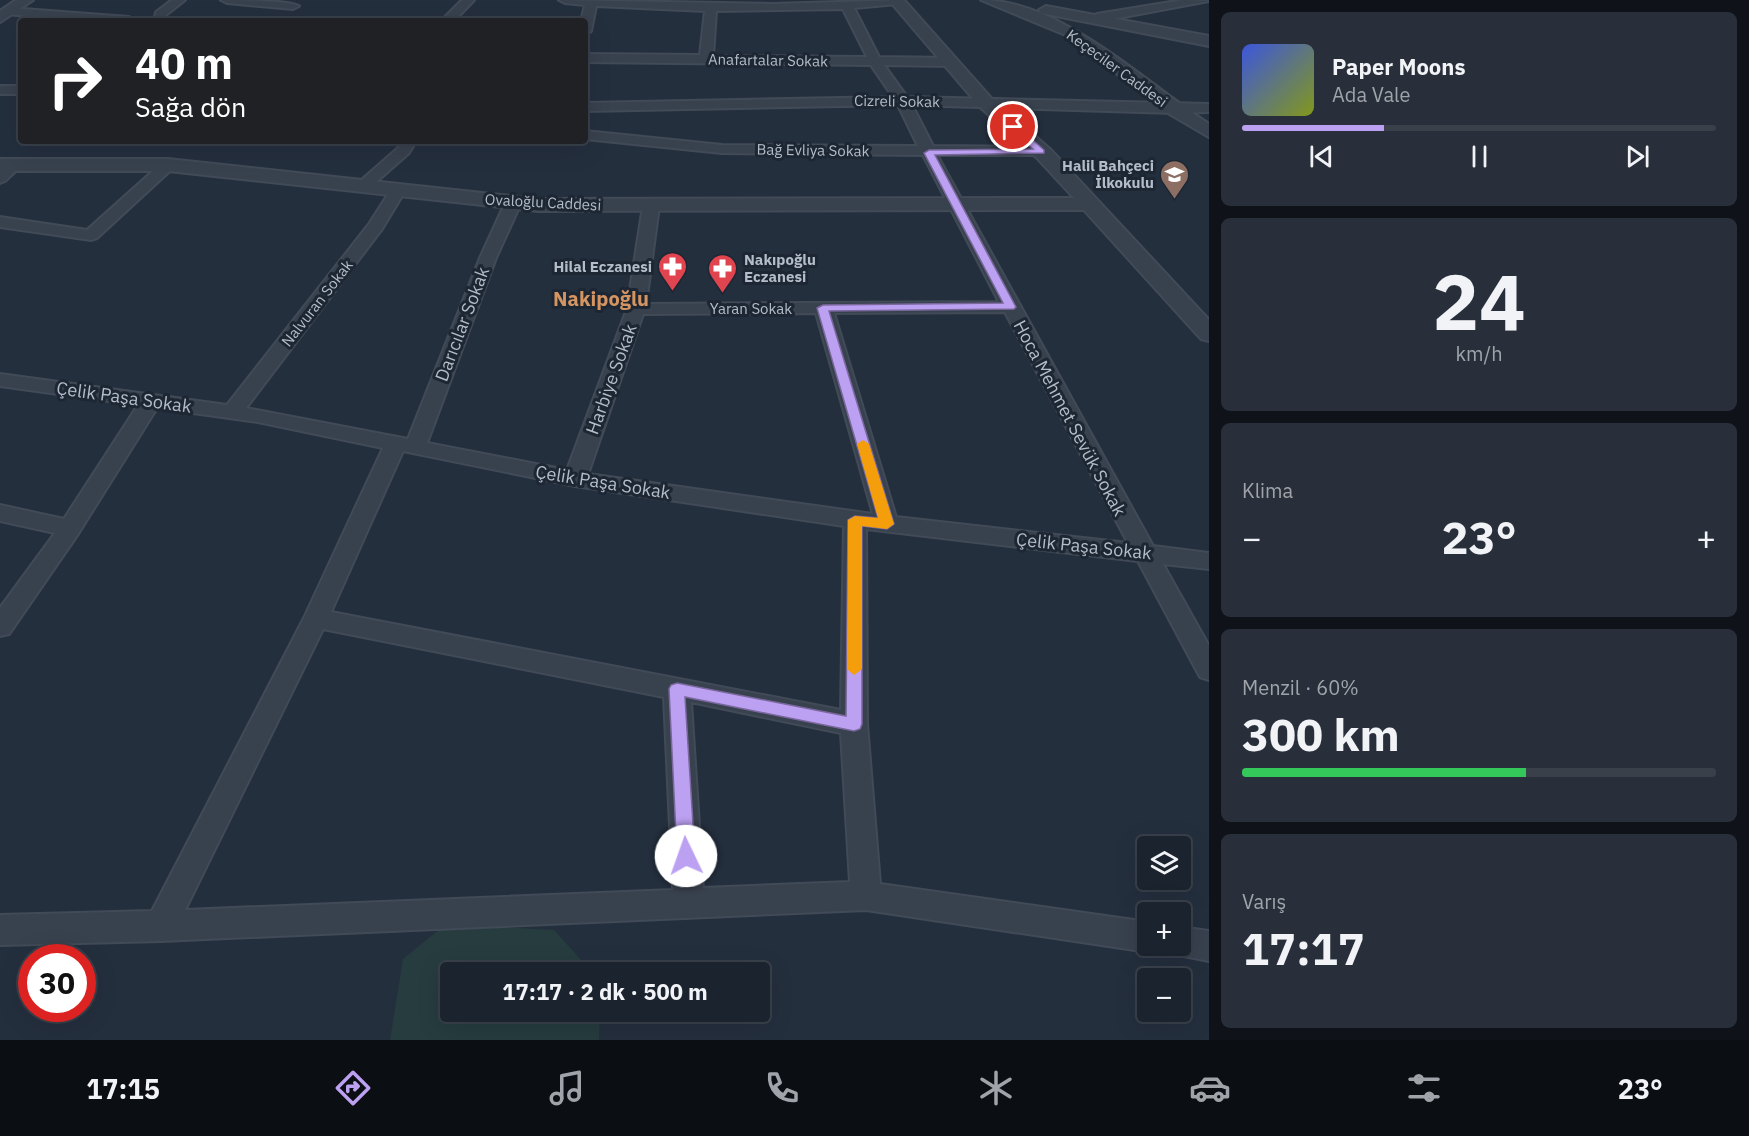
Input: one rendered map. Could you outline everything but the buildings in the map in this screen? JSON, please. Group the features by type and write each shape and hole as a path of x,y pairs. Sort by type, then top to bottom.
{"street":[{"path":"5,15 26,0"},
{"path":"160,18 160,14 179,0"},
{"path":"227,0 297,3"},
{"path":"450,18 468,0"},
{"path":"565,0 647,2 711,7 848,6 896,1 986,102 1041,152 1209,334"},
{"name":"Keçeciler Caddesi","path":"988,0 1072,33 1174,110 1209,132"},
{"path":"997,0 1036,4 1072,33"},
{"path":"1020,0 1209,41"},
{"path":"1072,33 1071,27 1075,22 1204,0"},
{"path":"588,18 591,2"},
{"path":"280,16 297,3"},
{"name":"Hoca Mehmet Sevük Sokak","path":"848,6 875,61 903,101 1010,307 1209,670"},
{"path":"706,59 711,7"},
{"path":"5,15 67,18"},
{"name":"Anafartalar Sokak","path":"588,58 952,62"},
{"path":"0,90 18,90"},
{"name":"Cizreli Sokak","path":"588,107 903,101 1174,110 1209,108"},
{"name":"Bağ Evliya Sokak","path":"588,135 722,149 929,153 1041,152"},
{"path":"362,187 404,150 407,144"},
{"path":"0,178 7,165"},
{"name":"Ovaloğlu Caddesi","path":"7,165 168,165 513,203 651,206 1088,204"},
{"path":"0,222 91,234 168,165"},
{"name":"Nalvuran Sokak","path":"232,412 376,226 397,191"},
{"name":"Darıcılar Sokak","path":"161,926 405,445 513,203"},
{"name":"Harbiye Sokak","path":"575,479 636,309 651,206"},
{"name":"Yaran Sokak","path":"636,309 1010,307"},
{"path":"823,308 887,524"},
{"name":"Çelik Paşa Sokak","path":"0,380 232,412 575,479 855,520 1209,561"},
{"path":"0,627 70,528 151,401"},
{"path":"0,513 70,528"},
{"path":"855,520 854,724 867,896"},
{"path":"316,618 854,724"},
{"path":"677,689 689,904"},
{"path":"0,930 161,926 867,896 1137,935"},
{"path":"1191,944 1209,946"}],"green space":[{"path":"446,924 554,930 583,962 440,962 440,1022 600,1022 599,1040 390,1040 403,959"}],"slow traffic":[{"path":"854,669 855,520 887,524 863,444"}],"place":[{"name":"Halil Bahçeci İlkokulu","path":"1175,200"},
{"name":"Hilal Eczanesi","path":"673,292"},
{"name":"Nakıpoğlu Eczanesi","path":"723,294"}],"district":[{"name":"Nakipoğlu","path":"601,298"}],"route":[{"path":"686,856 677,689 854,724 855,520 887,524 823,308 1010,307 929,153 1041,152 1013,127"}]}
